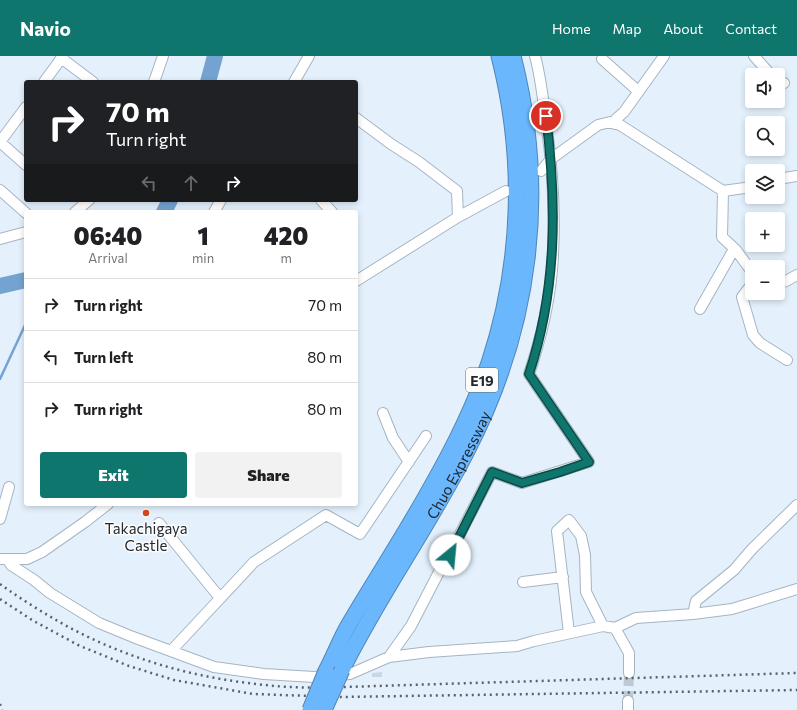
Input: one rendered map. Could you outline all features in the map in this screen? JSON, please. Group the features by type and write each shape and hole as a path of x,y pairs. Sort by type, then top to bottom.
{"highway":[{"name":"Chuo Expressway","path":"310,710 326,671 347,628 430,490 452,448 472,407 491,357 502,317 512,262 517,210 517,175 514,140 505,80 499,56"},
{"name":"Chuo Expressway","path":"324,710 360,634 442,497 467,451 486,411 506,358 525,280 531,217 531,186 527,127 512,56"}],"street":[{"path":"155,80 163,56"},
{"path":"295,80 309,56"},
{"path":"389,657 411,626 441,568 457,542 492,472 522,483 589,462 529,374 538,348 552,270 553,216 551,158 540,74 535,56"},
{"path":"615,124 616,119 624,112 664,56"},
{"path":"754,56 765,68"},
{"path":"45,80 62,57 91,80"},
{"path":"602,59 638,91"},
{"path":"24,109 0,142 24,163"},
{"path":"358,119 391,144 419,162 457,191 458,217"},
{"path":"541,172 551,158 598,125 610,122 620,125 723,191 745,188"},
{"path":"785,178 797,176"},
{"path":"0,190 24,211"},
{"path":"358,280 458,217 506,191"},
{"path":"723,191 722,237 745,263"},
{"path":"76,210 86,202"},
{"path":"323,202 330,210"},
{"path":"0,239 24,233"},
{"path":"700,309 734,249"},
{"path":"785,281 797,275"},
{"path":"745,293 742,297 753,335 760,343 787,360"},
{"path":"383,413 393,438 409,462"},
{"path":"171,651 254,562 326,515 360,534 426,436"},
{"path":"0,519 9,487"},
{"path":"693,614 696,601 734,570 752,549 797,505"},
{"path":"4,559 27,559 42,552 105,506"},
{"path":"569,633 557,531 569,520 581,536 585,555 586,592 603,626"},
{"path":"159,523 220,598"},
{"path":"4,559 50,593 99,623 133,637 214,667 264,674 314,677 350,674 389,657 429,652 517,646 603,626 615,628 636,618 693,614 732,609 797,589"},
{"path":"523,582 563,577"},
{"path":"615,628 629,653 629,673"}],"building":[{"path":"382,672 382,677 372,677 372,673"}],"waterway":[{"path":"209,80 215,56"},
{"path":"165,210 169,202"},
{"path":"0,286 24,280"},
{"path":"0,379 24,327"}],"tunnel":[{"path":"628,701 629,673"}],"railway":[{"path":"0,584 56,620 103,644 128,654 179,670 231,681 300,687 333,687 797,673"},
{"path":"0,599 32,620 78,645 129,666 174,680 253,694 340,697 797,690"},
{"path":"0,704 2,710"}],"place":[{"name":"Takachigaya Castle","path":"146,513"}],"route":[{"path":"450,555 492,472 522,483 589,462 529,374 538,348 552,270 553,216 551,158 546,116"}]}
